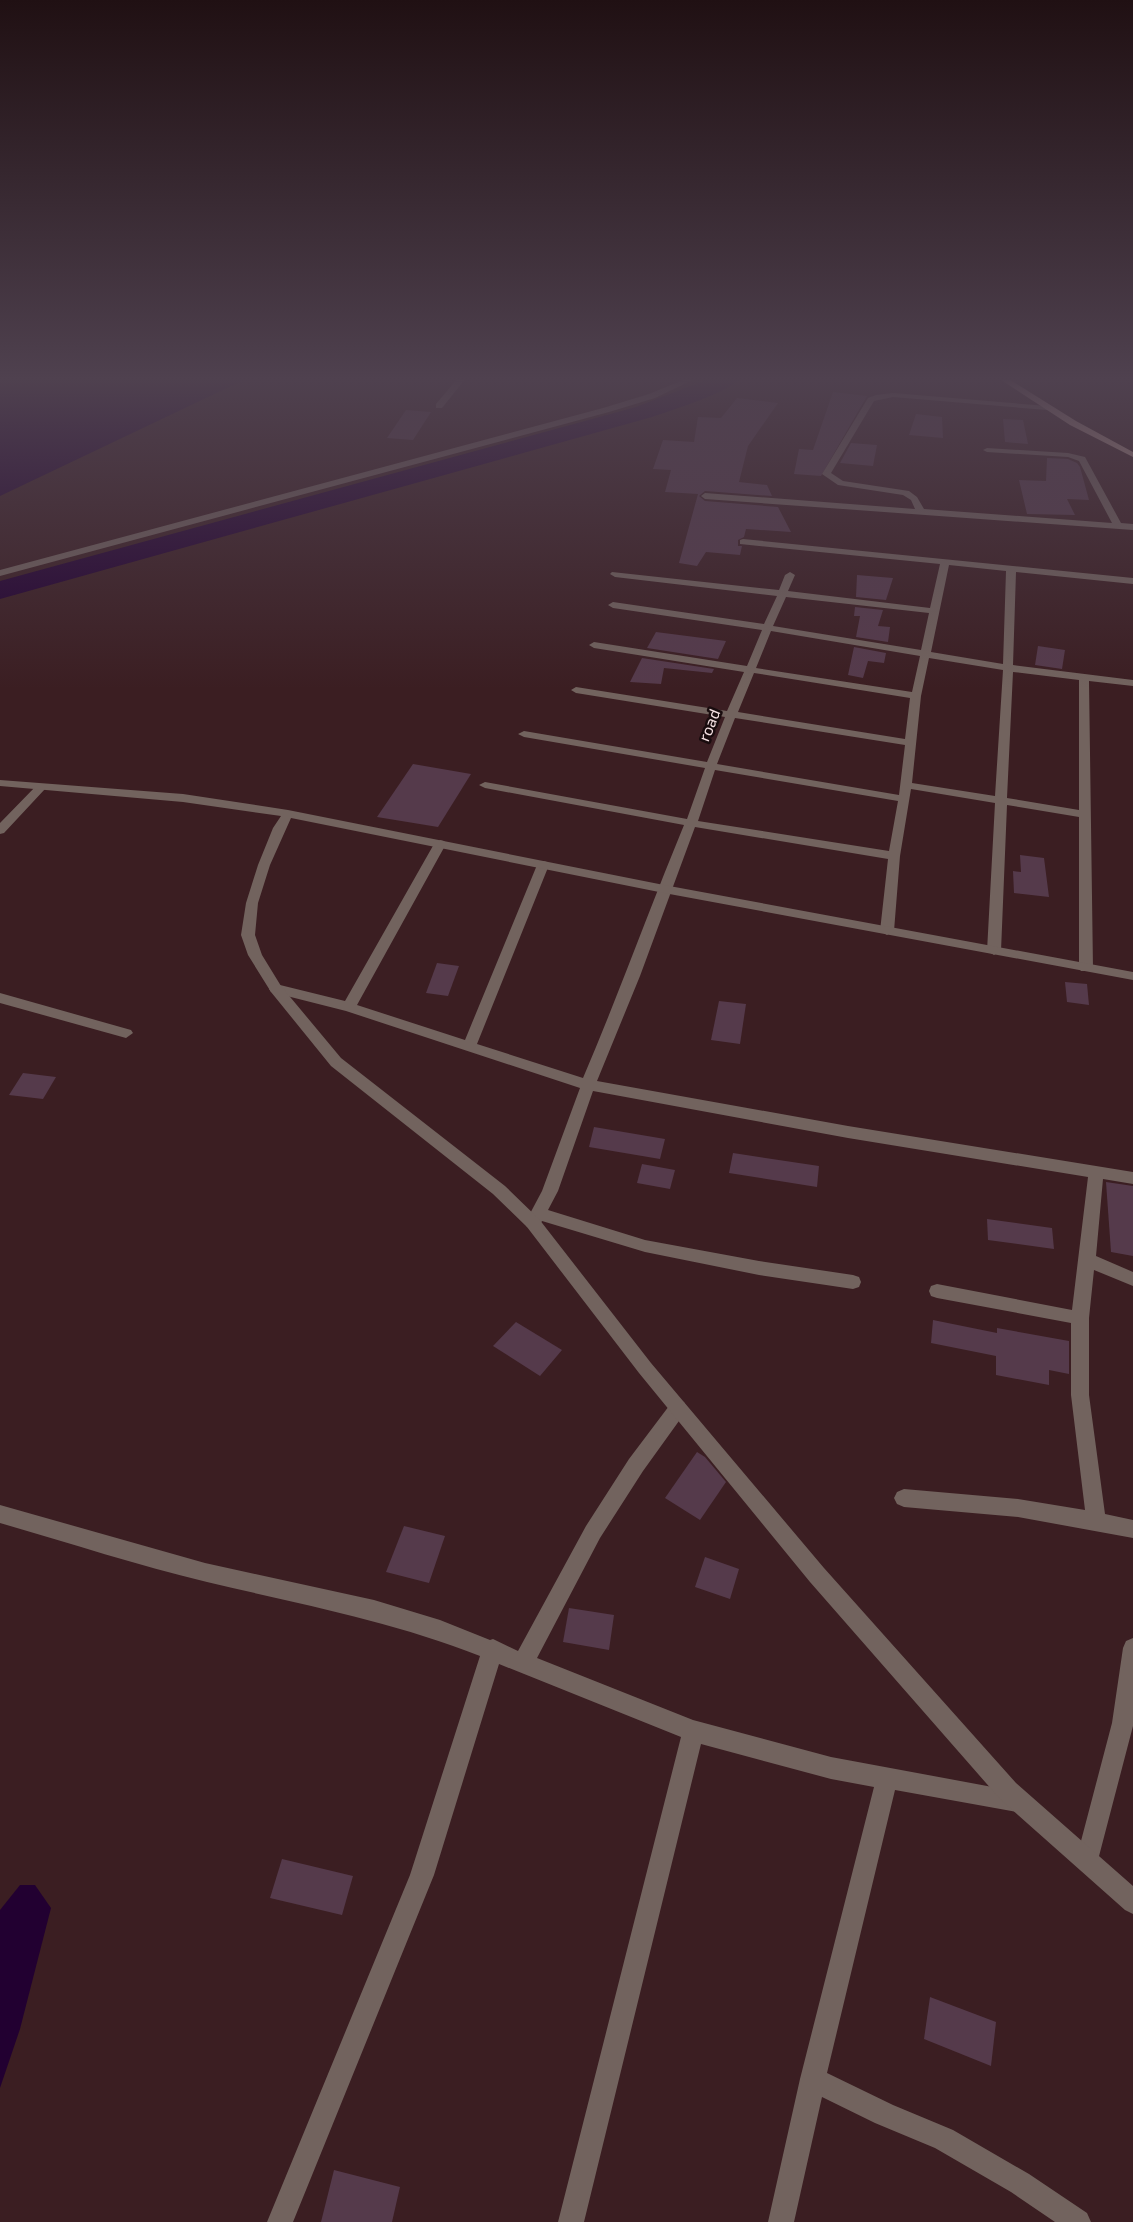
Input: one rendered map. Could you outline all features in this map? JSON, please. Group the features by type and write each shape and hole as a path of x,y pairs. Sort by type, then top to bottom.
{"street":[{"path":"0,573 339,482"},
{"path":"840,482 906,493 914,499 921,512"},
{"path":"1094,482 1118,526"},
{"path":"705,496 1133,527"},
{"path":"743,543 1133,581"},
{"path":"886,931 916,696 945,563"},
{"path":"994,951 996,856 1002,800 1009,668 1011,570"},
{"path":"615,574 934,611"},
{"name":"road","path":"536,1218 558,1170 588,1085 633,976 731,716 790,575"},
{"path":"613,605 1009,668 1133,683"},
{"path":"594,645 916,696"},
{"path":"1084,678 1086,968"},
{"path":"576,690 911,743"},
{"path":"524,734 904,799"},
{"path":"0,783 183,798 288,814 664,889 1133,976"},
{"path":"485,785 691,823 894,856"},
{"path":"905,785 1084,814"},
{"path":"0,830 41,787"},
{"path":"288,814 279,828 264,865 252,903 248,935 255,955 276,989 336,1062 536,1218 678,1408 817,1575 1008,1791 1133,1902"},
{"path":"349,1007 440,844"},
{"path":"469,1046 543,865"},
{"path":"276,989 349,1007 588,1085 848,1132 1133,1178"},
{"path":"0,998 126,1033"},
{"path":"1096,1172 1080,1318 1080,1395 1096,1521"},
{"path":"536,1218 645,1246 759,1268 853,1282"},
{"path":"1087,1260 1133,1279"},
{"path":"937,1291 1080,1318"},
{"path":"524,1661 593,1532 636,1465 678,1408"},
{"path":"904,1498 1018,1508 1133,1529"},
{"path":"0,1514 205,1572 374,1610 440,1630 524,1661 693,1731 831,1768 1020,1802"},
{"path":"1087,1860 1123,1723 1133,1648"},
{"path":"280,2222 422,1875 493,1649"},
{"path":"571,2222 693,1731"},
{"path":"781,2222 813,2079 887,1779"},
{"path":"813,2079 884,2114 944,2139 1020,2183 1078,2222"}],"shaded area":[{"path":"0,482 30,482 0,496"},
{"path":"20,1885 35,1885 51,1908 20,2029 0,2088 0,1910"}],"building":[{"path":"668,482 739,482 767,485 772,496 705,491 699,496 705,501 778,507 791,532 746,529 744,537 738,540 738,546 742,546 740,555 706,552 697,566 679,563 698,494 665,492"},
{"path":"1019,482 1084,482 1089,500 1067,499 1075,515 1027,514"},
{"path":"857,575 893,578 886,600 856,597"},
{"path":"855,607 883,610 878,626 890,627 888,642 856,637 860,616 854,616"},
{"path":"656,632 726,641 718,659 647,648"},
{"path":"1038,646 1065,650 1062,669 1035,665"},
{"path":"854,647 886,653 884,663 868,661 863,678 848,675"},
{"path":"642,658 714,669 712,673 664,668 661,684 630,682"},
{"path":"413,764 471,774 438,827 377,817"},
{"path":"1020,855 1044,858 1049,897 1014,893 1013,871 1021,872"},
{"path":"437,963 459,966 448,996 426,993"},
{"path":"1065,982 1087,984 1089,1005 1067,1002"},
{"path":"719,1001 746,1004 740,1044 711,1040"},
{"path":"23,1073 56,1077 43,1099 9,1095"},
{"path":"594,1127 665,1139 660,1159 589,1147"},
{"path":"733,1153 819,1166 817,1187 729,1173"},
{"path":"642,1164 675,1170 670,1189 637,1183"},
{"path":"1106,1182 1133,1186 1133,1256 1111,1252"},
{"path":"987,1219 1052,1228 1054,1249 988,1240"},
{"path":"933,1320 997,1333 997,1328 1069,1341 1069,1374 1049,1370 1049,1385 996,1375 996,1356 931,1343"},
{"path":"516,1322 562,1350 540,1376 493,1346"},
{"path":"697,1452 705,1457 726,1482 700,1520 665,1498"},
{"path":"404,1526 445,1536 429,1583 386,1572"},
{"path":"705,1557 739,1569 730,1599 695,1587"},
{"path":"569,1608 614,1615 609,1650 563,1642"},
{"path":"282,1859 353,1876 342,1915 270,1898"},
{"path":"930,1997 996,2022 991,2066 924,2039"},
{"path":"334,2170 400,2187 392,2222 321,2222"}],"waterway":[{"path":"0,590 392,482"}]}
